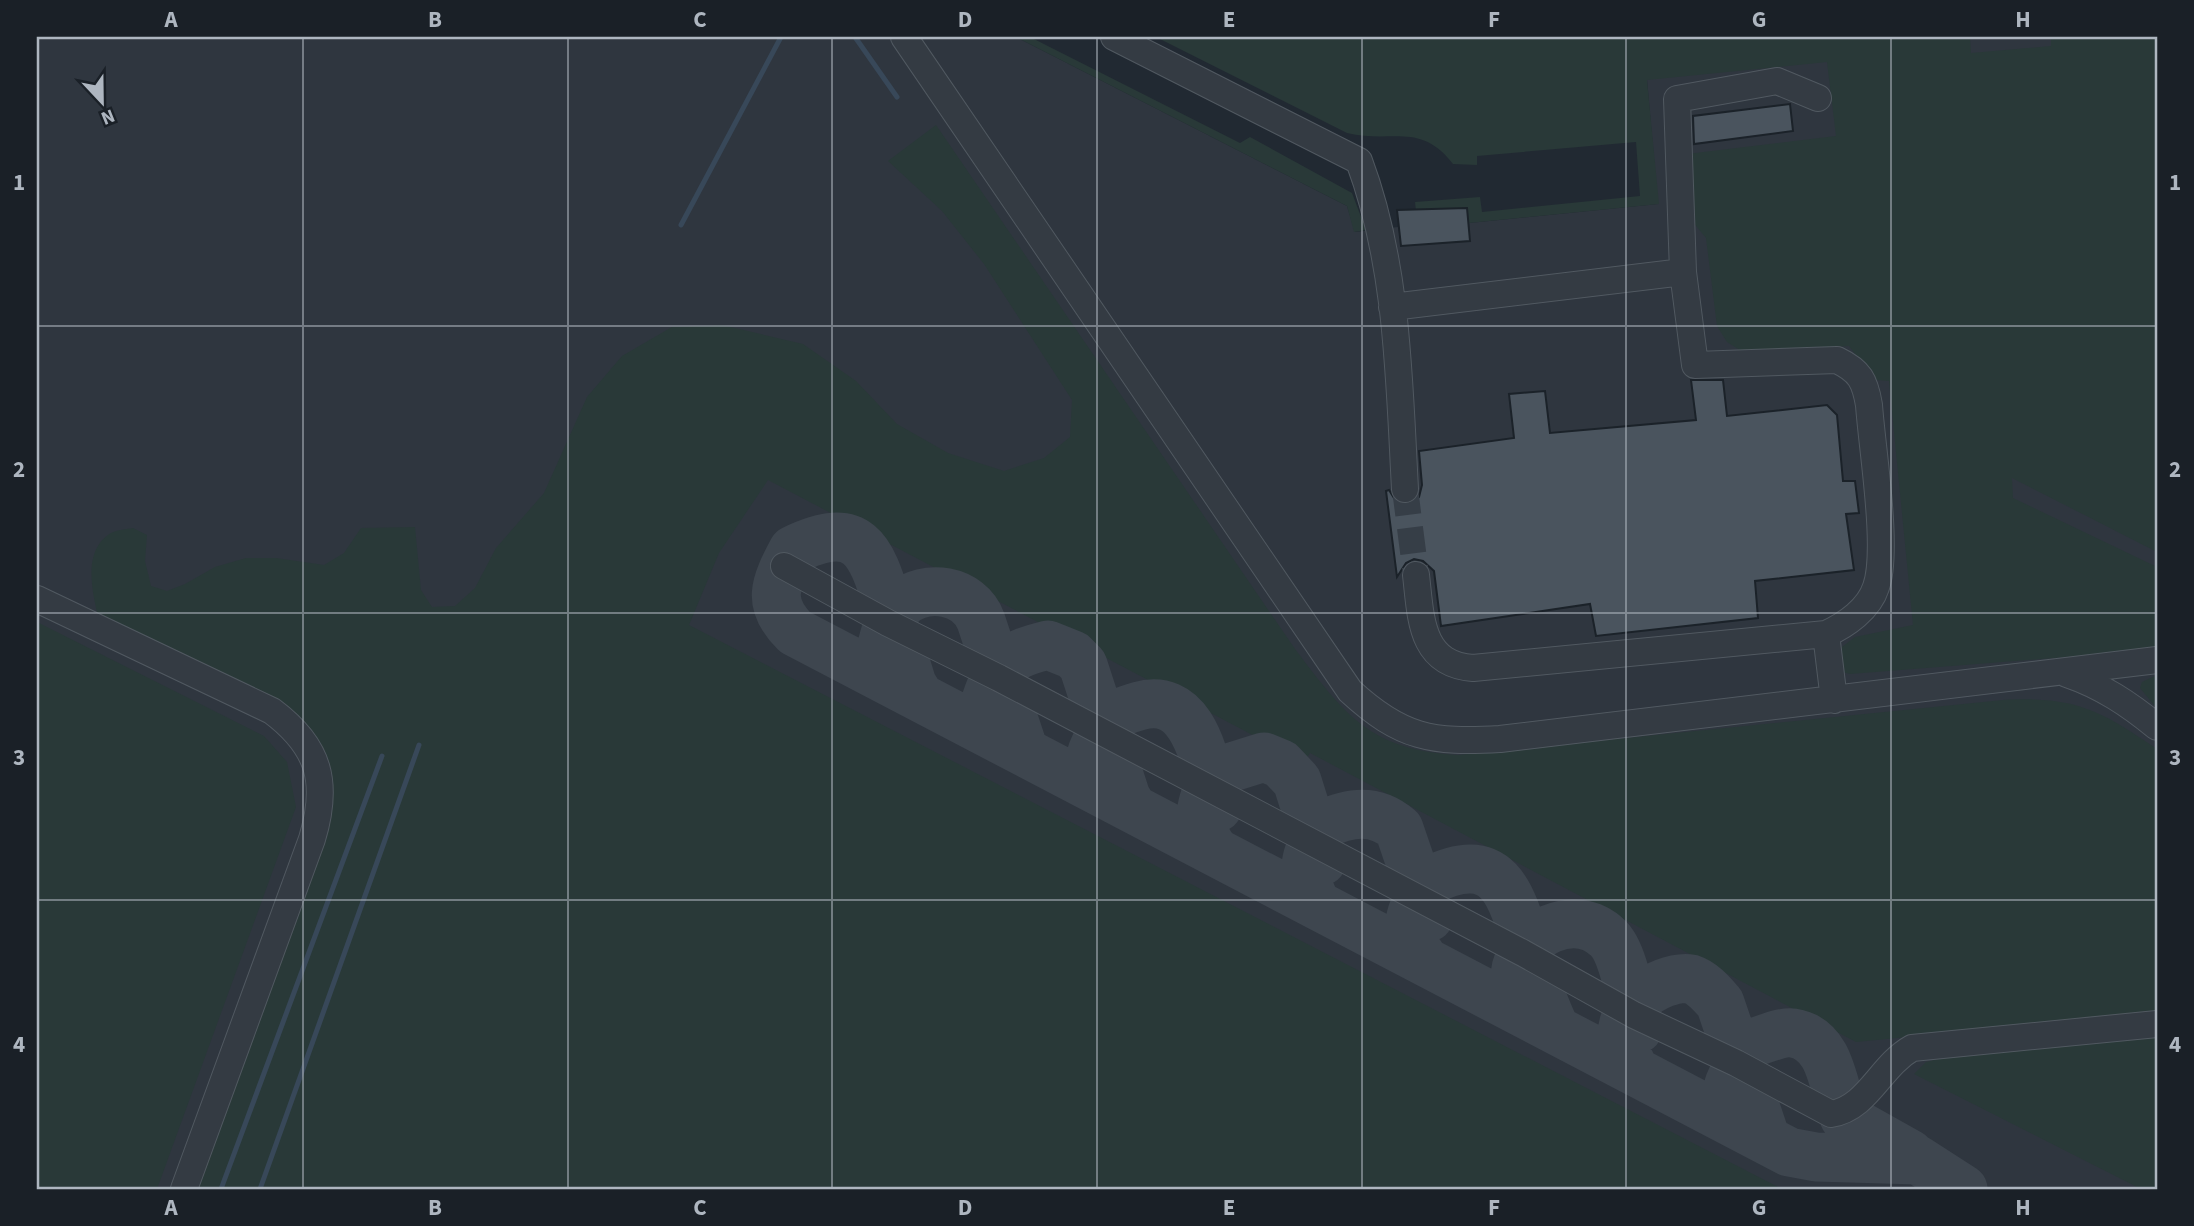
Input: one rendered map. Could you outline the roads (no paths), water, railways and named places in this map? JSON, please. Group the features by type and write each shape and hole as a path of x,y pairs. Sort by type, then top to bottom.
{"street":[{"path":"904,37 1350,691 1375,714 1399,729 1428,737 1465,741 1834,700 2157,660"},
{"path":"1114,37 1359,161 1374,201 1392,307 1401,393 1405,489"},
{"path":"1416,575 1427,642 1441,660 1458,667 1473,668 1826,634 1857,615 1875,589 1881,560 1865,382 1854,368 1837,360 1695,365 1683,272 1677,99 1777,81 1818,98"},
{"path":"1392,307 1683,272"},
{"path":"784,566 888,623 999,678 1524,953 1634,1015 1789,1090 1830,1114 1857,1104 1896,1057 1912,1048 2157,1024"},
{"path":"37,599 272,711 292,726 304,742 320,783 321,808 312,839 184,1189"},
{"path":"1826,634 1834,700"},
{"path":"2059,671 2091,682 2122,699 2157,727"}],"waterway":[{"path":"681,225 781,37"},
{"path":"855,37 897,97"},
{"path":"260,1189 419,745"},
{"path":"221,1189 382,756"}],"tunnel":[{"path":"1405,489 1416,575"}]}
